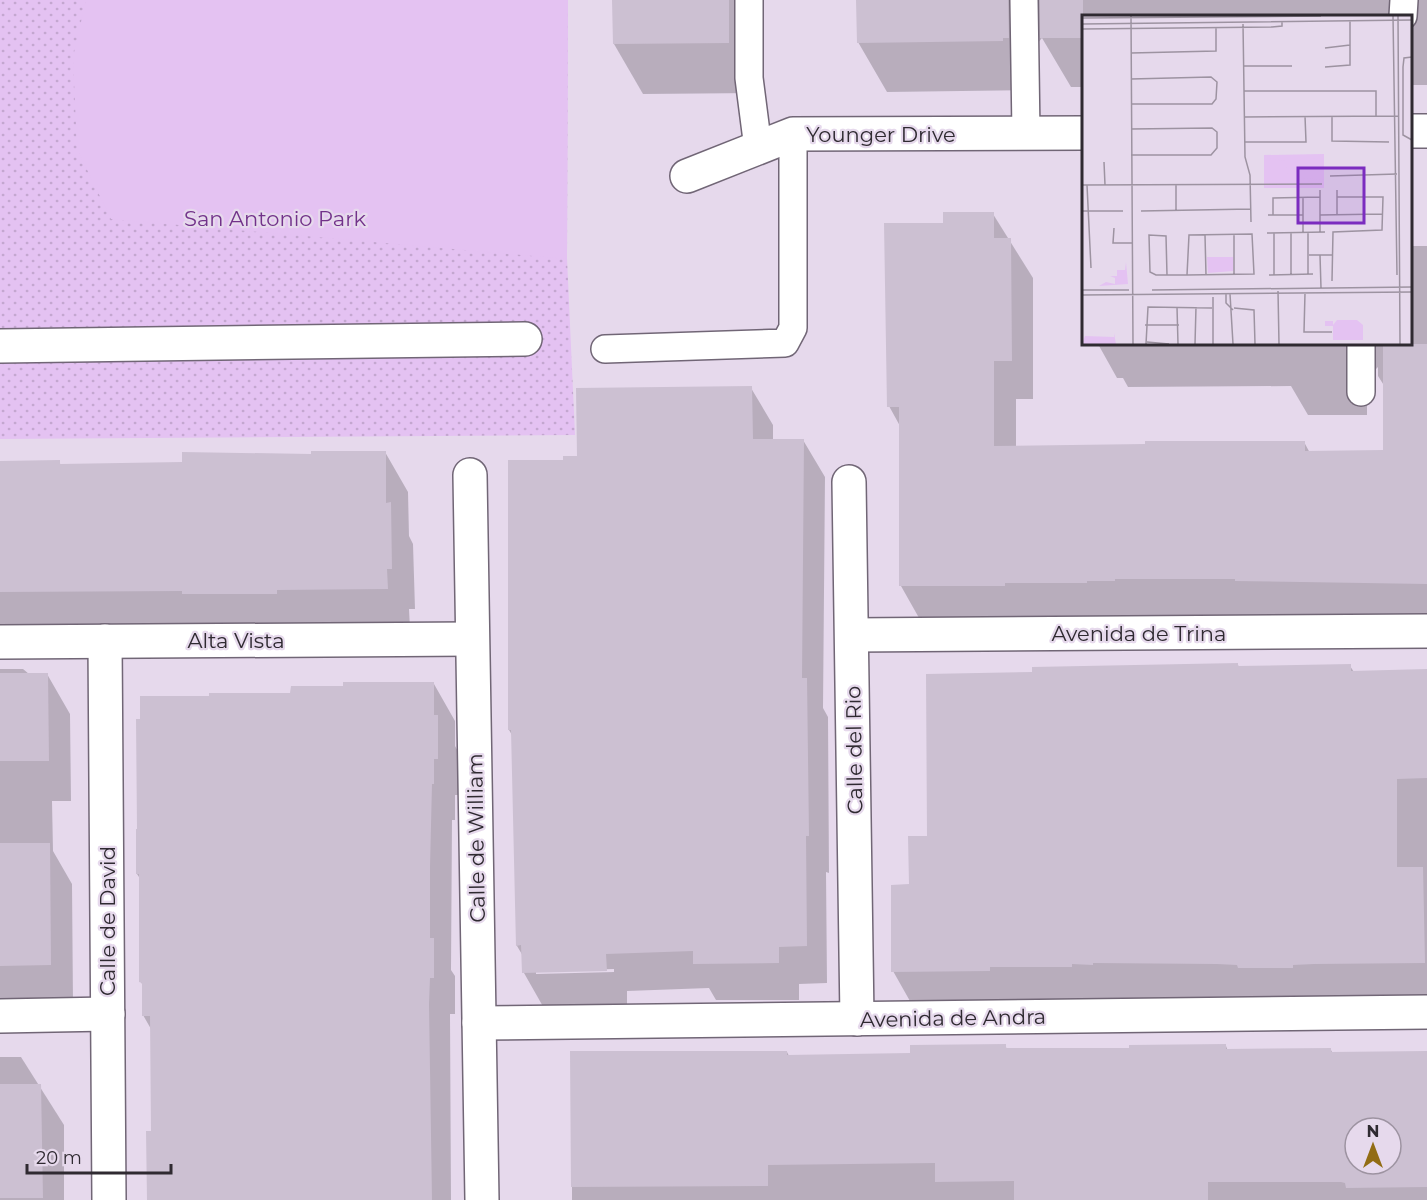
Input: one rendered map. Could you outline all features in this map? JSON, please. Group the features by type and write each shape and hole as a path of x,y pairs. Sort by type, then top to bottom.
{"street":[{"name":"Younger Drive","path":"687,176 793,134 1082,133"},
{"path":"0,346 525,339"},
{"name":"Calle de William","path":"470,475 482,1200"},
{"name":"Calle del Rio","path":"849,482 857,1019"},
{"name":"Avenida de Trina","path":"852,635 1427,631"},
{"name":"Alta Vista","path":"0,642 472,639"},
{"name":"Calle de David","path":"105,641 109,1200"},
{"name":"Avenida de Andra","path":"479,1023 1427,1012"},
{"path":"0,1016 108,1014"}],"lane":[{"path":"749,0 749,78 758,148"},
{"path":"1024,0 1026,133"},
{"path":"1403,15 1404,0"},
{"path":"605,349 786,343 793,328 793,134"},
{"path":"1361,345 1361,392"}],"green space":[{"name":"San Antonio Park","path":"0,0 568,0 567,258 575,435 0,439"},
{"path":"86,0 568,0 567,259 111,219 77,149 73,57"}],"building":[{"path":"612,0 729,0 729,43 613,44"},
{"path":"856,0 1008,0 1009,38 1003,38 1003,41 857,43"},
{"path":"1040,0 1083,0 1082,38 1040,38"},
{"path":"943,212 994,212 994,238 1011,238 1012,361 994,361 994,446 1145,444 1145,441 1305,441 1305,451 1383,450 1383,345 1427,344 1427,584 1235,581 1235,579 1115,579 1115,581 1087,581 1087,583 1005,583 1005,586 899,586 899,407 887,407 884,223 943,223"},
{"path":"752,386 753,439 804,439 802,678 807,678 809,836 806,836 807,946 779,947 779,963 693,964 693,951 606,954 607,971 522,973 521,945 516,946 511,730 508,730 508,460 563,460 563,456 577,456 576,388"},
{"path":"311,451 386,451 386,503 391,502 392,569 387,569 388,589 277,590 277,594 182,594 182,591 0,592 0,461 60,460 60,464 182,462 182,452 311,454"},
{"path":"1238,663 1238,666 1351,664 1351,671 1427,669 1427,778 1397,779 1397,867 1423,867 1425,963 1314,964 1293,965 1293,968 1238,968 1237,965 1217,964 1093,963 1093,965 1072,964 1072,967 990,967 990,971 891,972 891,885 909,884 908,836 927,836 926,674 1032,672 1032,667"},
{"path":"0,673 48,673 49,761 0,761"},
{"path":"343,682 434,682 434,715 438,715 438,759 434,759 434,784 432,784 430,867 430,938 434,938 434,978 430,978 429,1004 432,1200 147,1200 146,1131 151,1131 150,1016 142,1016 142,983 139,982 139,874 136,874 136,719 140,719 140,696 290,693 291,686 343,686"},
{"path":"0,843 50,843 51,965 0,966"},
{"path":"1006,1044 1006,1048 1129,1048 1129,1045 1226,1044 1226,1049 1331,1048 1331,1052 1427,1051 1427,1187 1346,1188 1345,1183 1341,1182 1208,1182 1208,1200 1014,1200 1014,1181 935,1182 935,1163 768,1165 768,1186 571,1187 570,1051 787,1051 787,1055 910,1053 910,1045"},
{"path":"0,1084 41,1084 43,1198 0,1198"}]}
